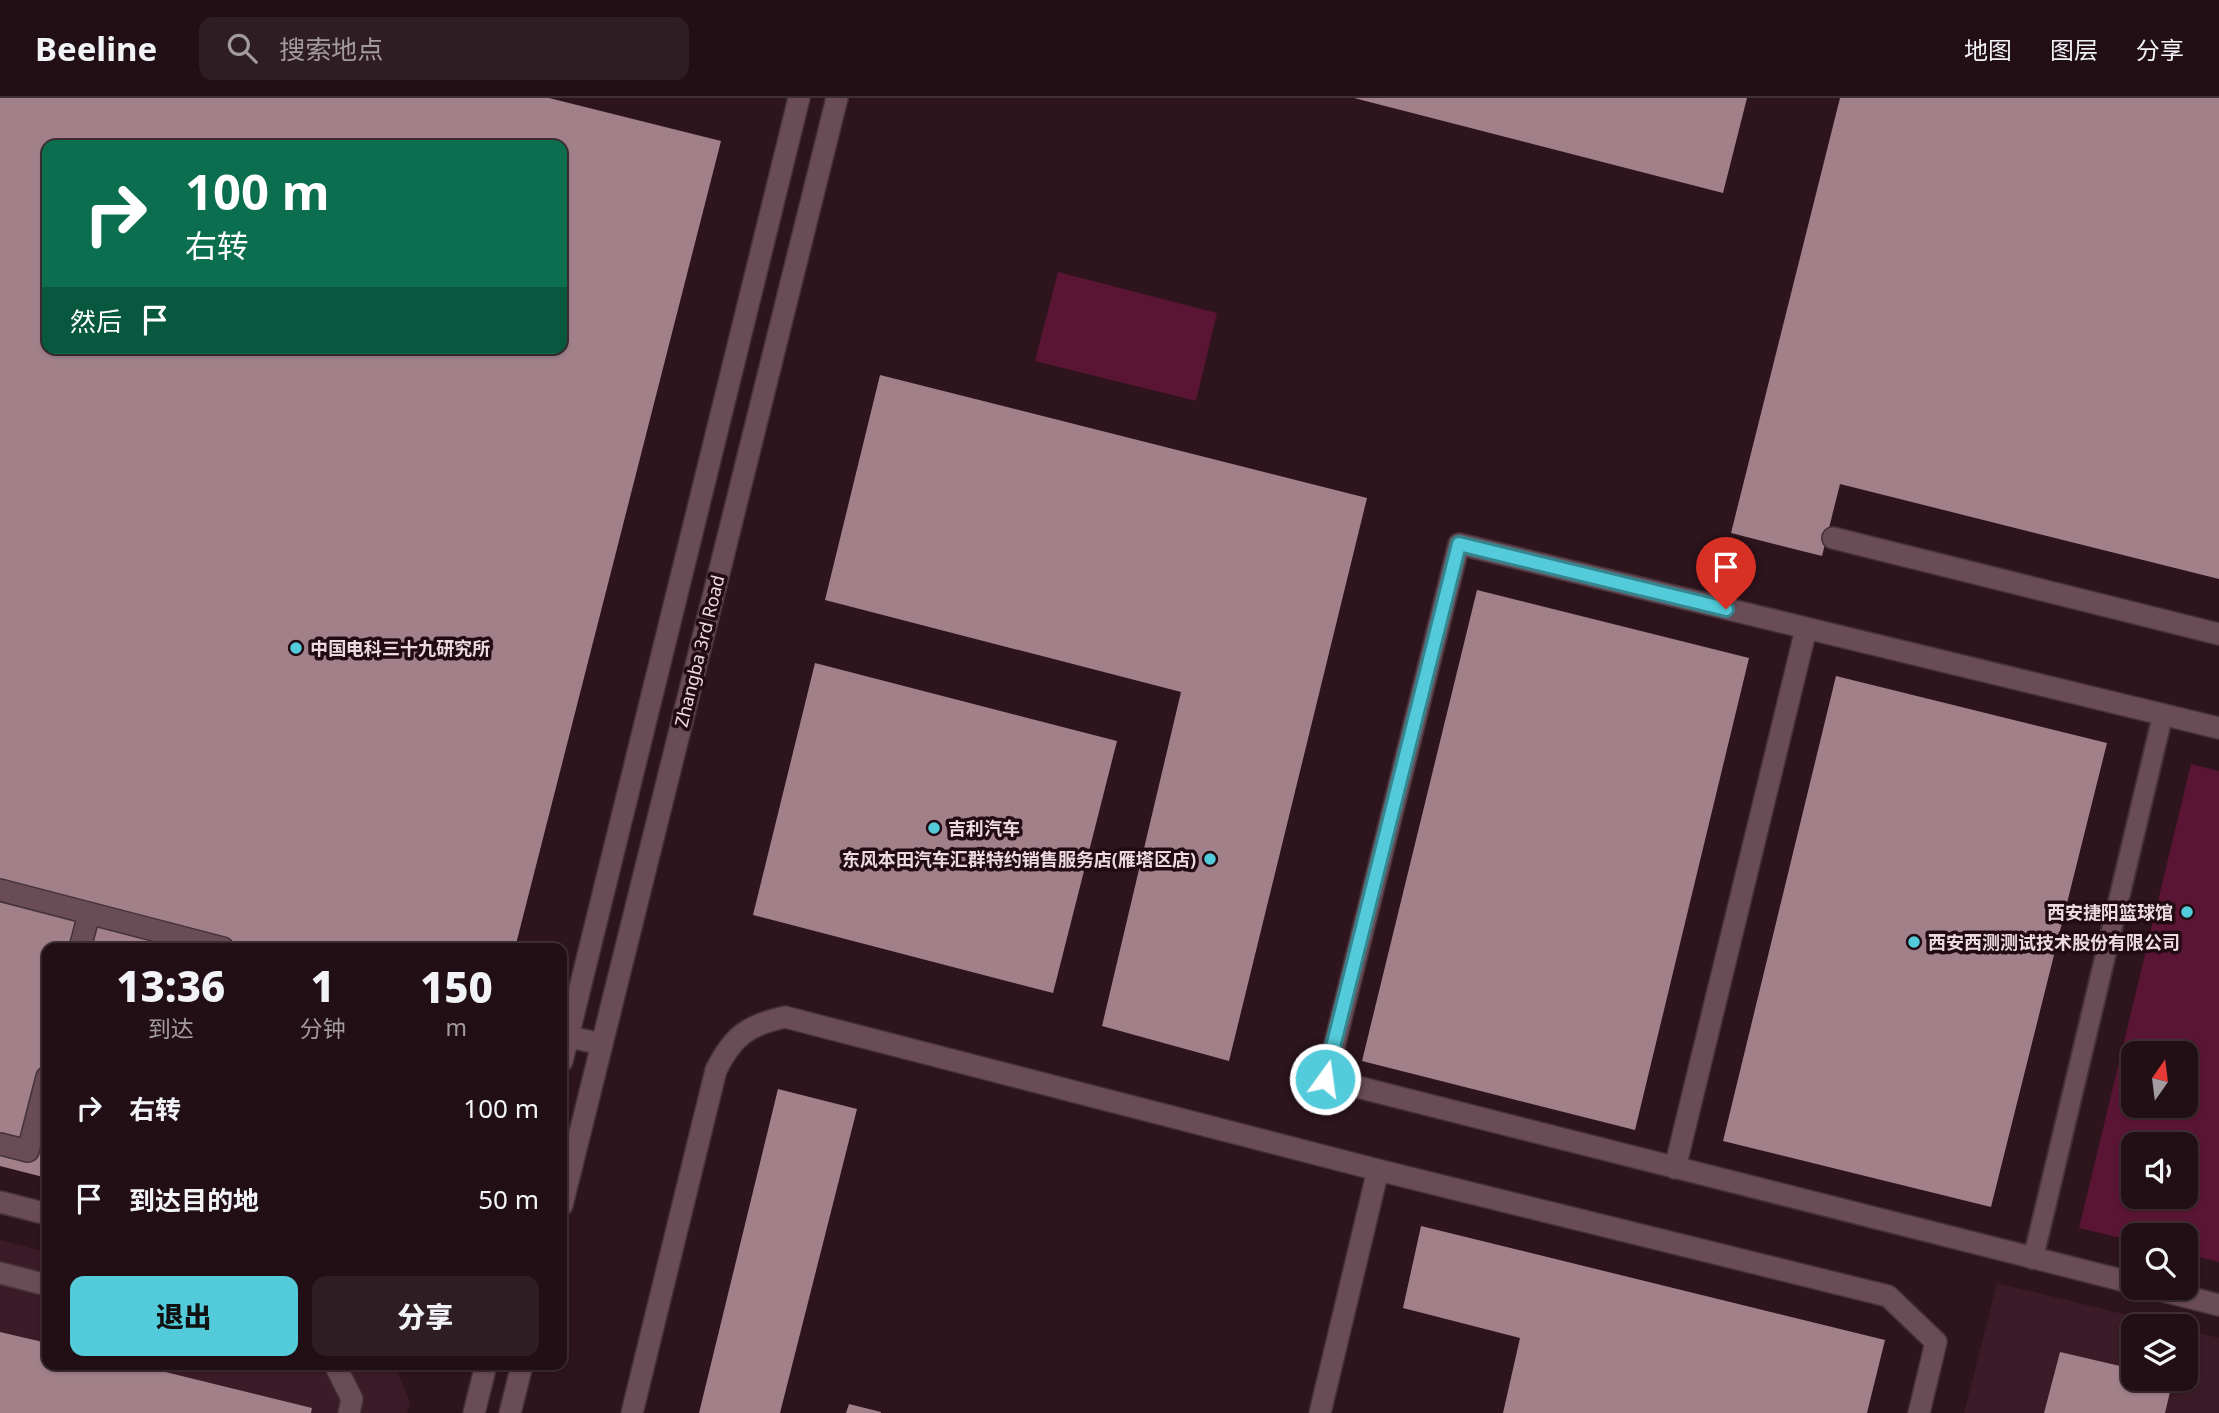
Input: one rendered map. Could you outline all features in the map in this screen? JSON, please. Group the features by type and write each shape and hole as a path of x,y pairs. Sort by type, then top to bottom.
{"street":[{"name":"Zhangba 3rd Road","path":"567,1028 799,98"},
{"name":"Zhangba 3rd Road","path":"567,1184 836,98"},
{"path":"1833,538 2219,634"},
{"path":"2121,1280 1325,1079 1459,544 2219,728"},
{"path":"1675,1168 1806,629"},
{"path":"0,890 203,943"},
{"path":"81,943 89,914"},
{"path":"632,1413 716,1070 727,1048 747,1029 785,1017 1378,1170 1888,1296 1936,1342 1919,1413"},
{"path":"567,1036 601,1044"},
{"path":"0,1144 28,1151 42,1096"},
{"path":"1320,1413 1378,1170"},
{"path":"0,1202 42,1213"},
{"path":"0,1273 42,1284"},
{"path":"2198,1300 2219,1305"},
{"path":"338,1370 352,1399 349,1413"},
{"path":"474,1413 485,1370"},
{"path":"510,1413 521,1370"}],"lane":[{"path":"2033,1259 2163,714"}],"shaded area":[{"path":"1058,272 1217,313 1196,401 1035,361"},
{"name":"西安捷阳篮球馆","path":"2191,764 2219,771 2219,1262 2198,1257 2198,1223 2121,1223 2121,1238 2079,1228 2121,1054 2121,1118 2198,1118 2198,1041 2124,1041"},
{"path":"0,1240 42,1251 42,1370 397,1370 410,1403 407,1413 0,1413"},
{"path":"1997,1283 2123,1314 2121,1314 2121,1391 2198,1391 2198,1333 2219,1338 2219,1413 1964,1413"}],"building":[{"name":"中国电科三十九研究所","path":"0,98 549,98 721,141 516,943 42,943 42,1177 0,1166"},
{"path":"1354,98 1747,98 1723,193"},
{"path":"1840,98 2219,98 2219,579 1840,484 1822,556 1731,533"},
{"name":"东风本田汽车汇群特约销售服务店(雁塔区店)","path":"880,375 1367,498 1229,1061 1102,1026 1181,692 825,600"},
{"path":"1477,590 1749,658 1635,1130 1362,1061"},
{"name":"吉利汽车","path":"815,663 1117,741 1053,993 753,915"},
{"name":"西安西测测试技术股份有限公司","path":"1836,676 2107,743 1991,1207 1723,1141"},
{"path":"778,1089 857,1109 780,1413 699,1413"},
{"path":"1421,1226 1885,1340 1867,1413 1503,1413 1520,1338 1403,1308"},
{"path":"0,1332 42,1342 42,1370 157,1370 312,1408 311,1413 0,1413"},
{"path":"2060,1352 2121,1366 2121,1391 2170,1391 2165,1413 2044,1413"},
{"path":"849,1404 881,1412 881,1413 846,1413"}],"place":[{"name":"中国电科三十九研究所","path":"296,648"},
{"name":"吉利汽车","path":"934,828"},
{"name":"东风本田汽车汇群特约销售服务店(雁塔区店)","path":"1210,859"},
{"name":"西安捷阳篮球馆","path":"2187,912"},
{"name":"西安西测测试技术股份有限公司","path":"1914,942"}],"route":[{"path":"1325,1079 1459,544 1726,609"}]}
